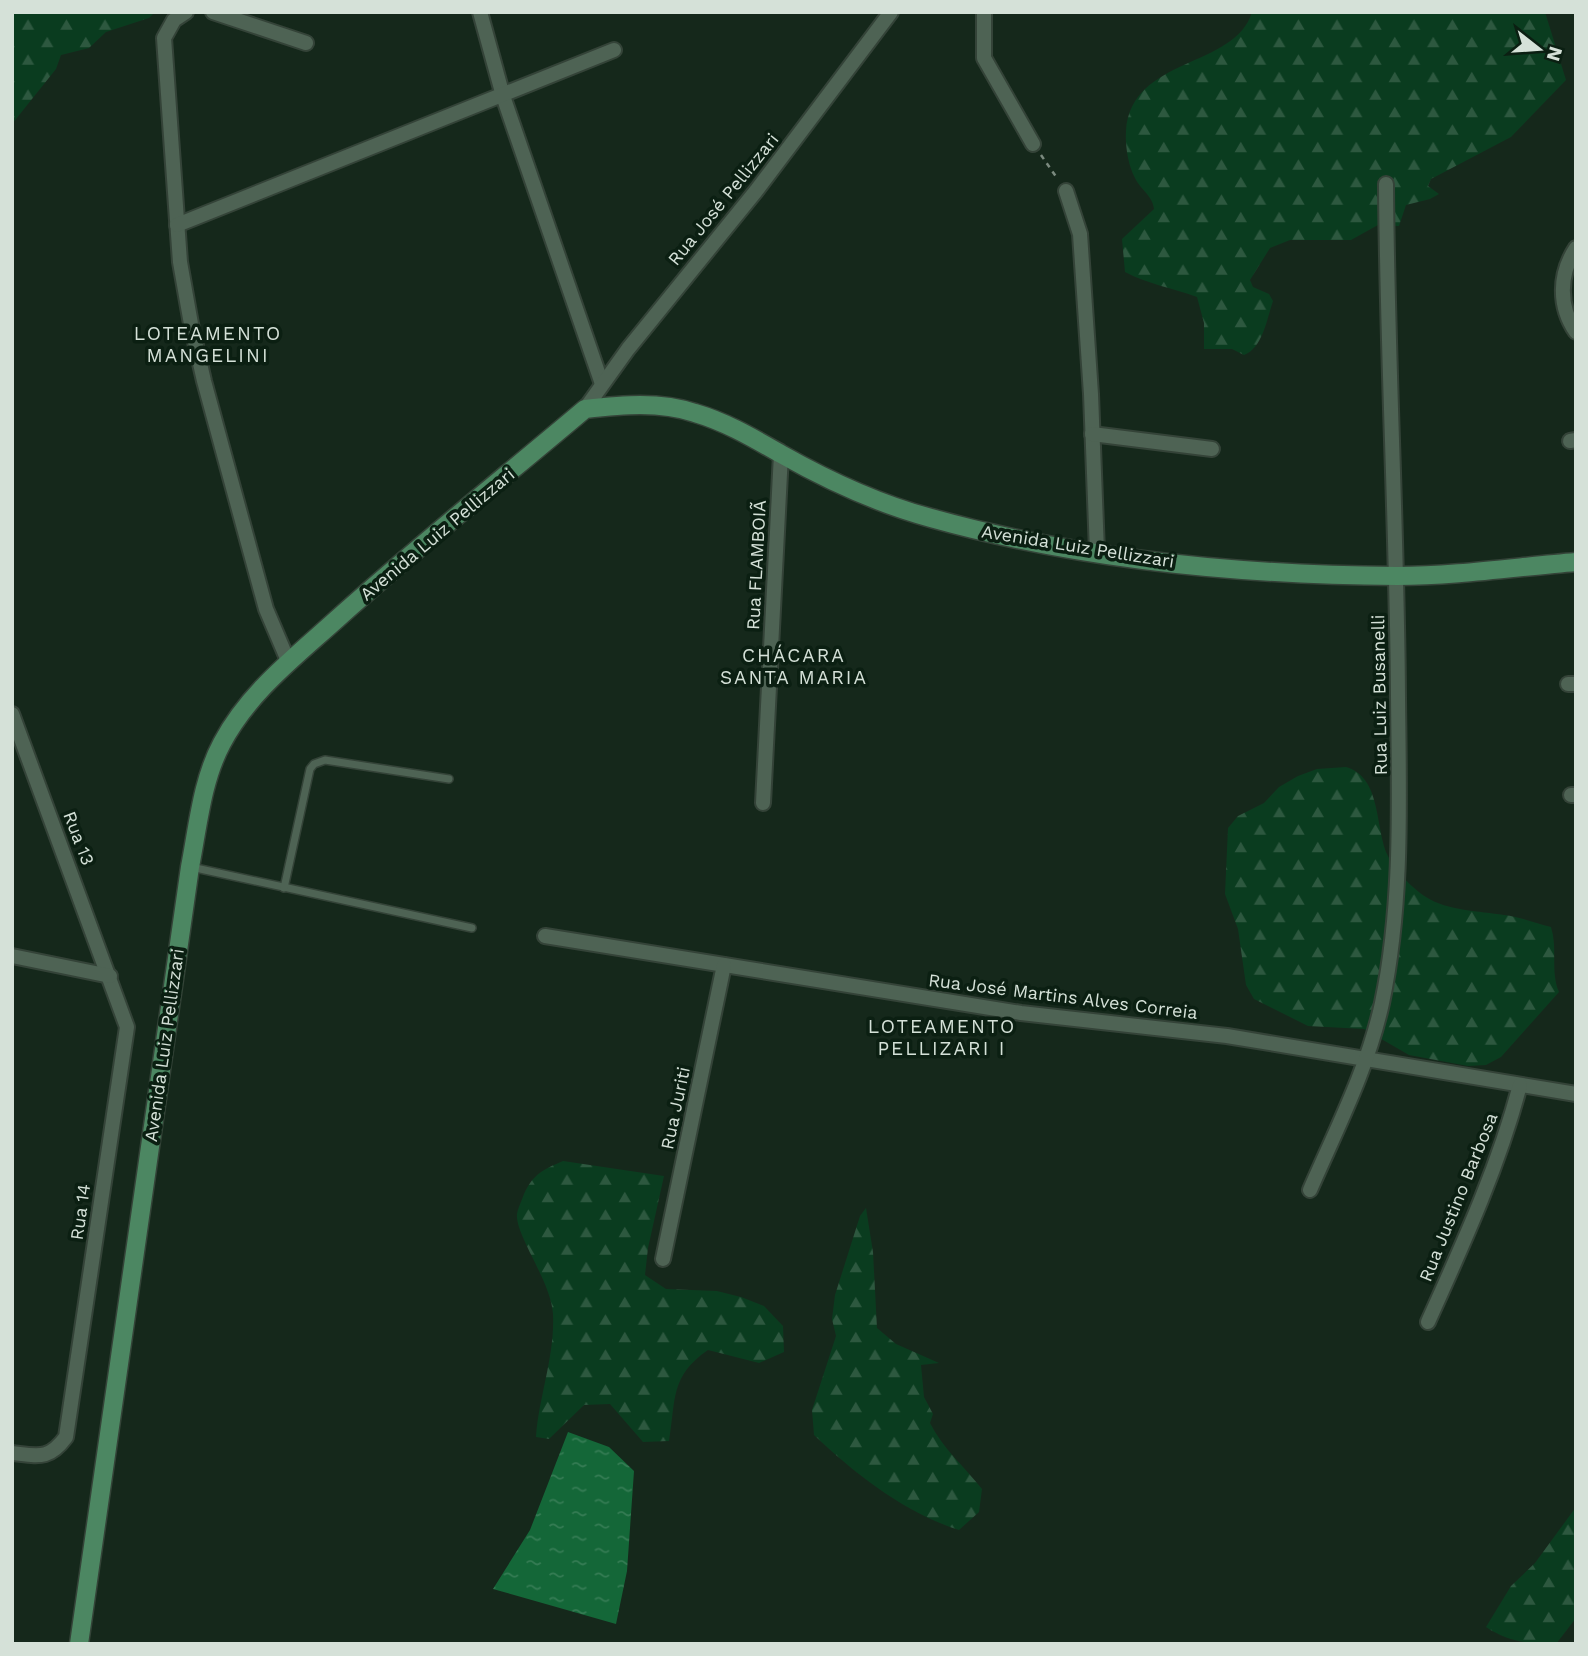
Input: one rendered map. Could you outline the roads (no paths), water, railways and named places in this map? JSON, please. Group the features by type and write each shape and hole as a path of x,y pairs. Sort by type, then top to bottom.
{"main road":[{"name":"Avenida Luiz Pellizzari","path":"79,1644 190,867 206,785 220,746 253,697 289,663 406,556 585,409 622,405 693,412 759,440 781,454 866,495 928,517 1011,538 1097,552 1259,570 1397,576 1576,562"}],"street":[{"path":"186,12 174,20 164,38 180,262 204,381 266,609 289,663"},
{"path":"213,12 306,43"},
{"path":"480,12 503,96 602,384"},
{"name":"Rua José Pellizzari","path":"585,409 756,191 891,12"},
{"path":"984,12 984,58 1033,144"},
{"path":"177,225 614,50"},
{"name":"Rua Luiz Busanelli","path":"1310,1190 1366,1058 1382,1005 1394,930 1399,814 1397,576 1386,184"},
{"path":"1066,191 1080,234 1097,552"},
{"path":"1576,248 1569,259 1562,287 1564,308 1576,332"},
{"path":"1092,434 1212,449"},
{"name":"Rua FLAMBOIÃ","path":"764,803 781,454"},
{"name":"Rua 13","path":"12,714 110,976"},
{"name":"Rua José Martins Alves Correia","path":"545,936 1021,1013 1227,1036 1576,1094"},
{"path":"12,956 110,976"},
{"name":"Rua Juriti","path":"663,1259 724,965"},
{"name":"Rua 14","path":"12,1453 38,1456 55,1452 66,1437 127,1027 110,976"},
{"name":"Rua Justino Barbosa","path":"1428,1322 1489,1182 1506,1137 1520,1085"}],"lane":[{"path":"284,888 310,769 314,764 325,760 449,779"},
{"path":"190,867 472,928"}],"water":[{"path":"568,1432 609,1447 634,1471 627,1571 616,1624 493,1589 530,1530"}],"district":[{"name":"LOTEAMENTO MANGELINI","path":"208,344"},
{"name":"CHÁCARA SANTA MARIA","path":"794,666"},
{"name":"LOTEAMENTO PELLIZARI I","path":"942,1037"}]}
